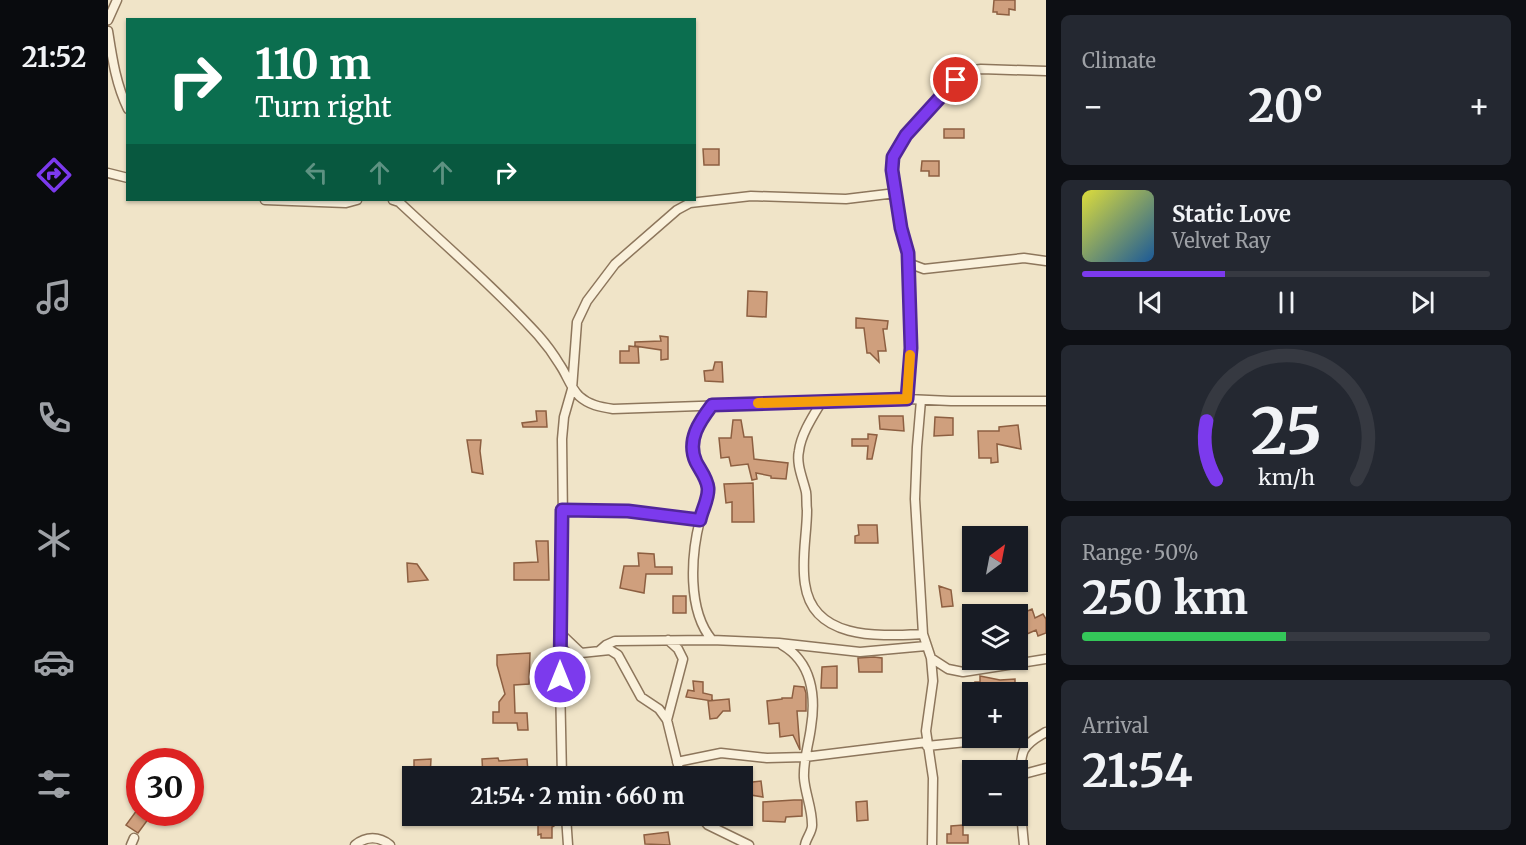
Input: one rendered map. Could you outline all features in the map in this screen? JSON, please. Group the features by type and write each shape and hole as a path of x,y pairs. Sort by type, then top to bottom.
{"street":[{"path":"108,20 117,0"},
{"path":"108,31 115,74 126,104"},
{"path":"907,399 911,348 908,263 892,170 893,157 913,127 956,80 973,70 1001,68 1046,71"},
{"path":"108,173 126,178"},
{"path":"562,766 559,632 563,426 573,389 577,322 587,301 615,264 677,210 690,203 751,196 846,199 896,193"},
{"path":"286,201 352,201"},
{"path":"396,201 478,274 536,333 561,366 573,389 591,404 613,409 907,399 1046,401"},
{"path":"908,263 924,268 1024,258 1046,261"},
{"path":"921,400 915,499 923,634 931,658 933,681 926,731 933,778 932,845"},
{"path":"822,401 812,418 798,452 806,493 805,584 812,604 819,614 832,624 854,633 882,636 923,634"},
{"path":"712,405 698,426 692,447 695,460 708,484 693,556 693,577 699,621 712,640"},
{"path":"562,510 628,511 700,520"},
{"path":"559,632 578,651 584,653 610,650 618,655 641,697 659,709 667,720 678,766"},
{"path":"599,651 615,641 668,640 779,643 860,652 926,646"},
{"path":"667,720 682,658 678,649 668,640"},
{"path":"779,643 801,660 808,671 811,687 812,726 805,757 804,778 813,825 805,845"},
{"path":"931,658 948,669 963,672 1046,659"},
{"path":"1022,760 1029,743 1046,732"},
{"path":"677,762 721,753 767,758 805,757 996,739 1029,743"},
{"path":"1028,773 1046,768"},
{"path":"567,826 568,845"},
{"path":"710,826 749,845"},
{"path":"1023,826 1024,845"},
{"path":"355,845 375,838 390,845"}],"building":[{"path":"994,0 1015,0 1015,10 1009,9 1009,15 997,14 993,12"},
{"path":"944,129 964,129 964,138 944,138"},
{"path":"703,149 719,149 719,165 704,165"},
{"path":"922,161 939,161 939,176 929,176 929,171 921,171"},
{"path":"748,291 767,292 766,317 747,316"},
{"path":"856,318 888,321 887,329 883,329 886,351 878,351 879,362 867,353 864,328 856,328"},
{"path":"660,336 668,337 668,359 661,360 661,350 635,346 635,342 661,341"},
{"path":"629,346 638,347 639,363 620,363 620,351 629,351"},
{"path":"715,362 722,362 723,382 705,381 704,371 713,370"},
{"path":"536,411 546,411 547,427 523,427 522,423 537,421"},
{"path":"879,416 903,416 904,431 880,429"},
{"path":"935,417 953,418 953,435 934,436"},
{"path":"733,420 741,420 744,437 752,437 754,459 788,463 786,479 771,478 771,476 756,473 757,479 752,480 748,464 731,466 729,457 721,458 719,438 731,438"},
{"path":"1018,425 1021,449 997,444 998,462 991,463 991,458 979,458 978,431 999,431 999,427"},
{"path":"868,434 877,435 872,459 867,459 868,446 852,446 852,439 868,439"},
{"path":"467,440 481,440 483,474 472,472"},
{"path":"753,483 754,522 732,522 732,502 726,503 724,484"},
{"path":"858,525 877,525 878,543 855,543 855,536 859,535"},
{"path":"536,541 548,541 549,580 514,580 514,563 538,562"},
{"path":"638,553 654,554 655,567 672,567 672,574 646,574 644,593 620,588 624,566 639,566"},
{"path":"407,563 417,564 428,580 408,582"},
{"path":"939,586 951,590 953,606 942,607"},
{"path":"673,596 686,596 686,613 673,613"},
{"path":"1032,609 1035,618 1043,614 1046,619 1046,633 1038,636 1036,630 1028,634 1028,611"},
{"path":"530,653 529,684 514,685 515,713 527,713 528,730 518,730 517,723 493,723 493,712 499,712 499,702 505,694 497,665 497,655"},
{"path":"858,658 882,658 882,672 859,672"},
{"path":"837,666 837,688 821,688 822,667"},
{"path":"980,676 1000,680 1015,679 1015,682 980,682"},
{"path":"693,681 703,682 703,693 712,695 712,701 686,697 688,690 694,691"},
{"path":"794,686 804,687 806,693 806,711 797,711 800,750 793,735 780,737 779,723 769,724 767,701 792,698"},
{"path":"729,699 730,711 723,711 717,718 710,719 708,701"},
{"path":"498,758 499,761 527,759 528,766 482,766 482,759"},
{"path":"431,759 431,766 414,766 414,760"},
{"path":"761,781 763,797 753,795 753,782"},
{"path":"802,800 802,816 786,817 785,822 763,821 763,802"},
{"path":"867,801 868,820 857,821 856,802"},
{"path":"128,826 143,826 138,833"},
{"path":"538,826 554,826 552,827 552,838 541,838 541,834 538,835"},
{"path":"951,826 963,826 963,835 968,835 968,843 947,843 947,834 951,834"},
{"path":"668,832 670,845 645,844 644,835"}],"slow traffic":[{"path":"758,403 907,399 910,355"}],"route":[{"path":"560,677 562,510 628,511 700,520 708,484 695,460 692,447 698,426 712,405 907,399 911,348 908,253 901,228 892,170 893,157 919,119 956,80"}]}
